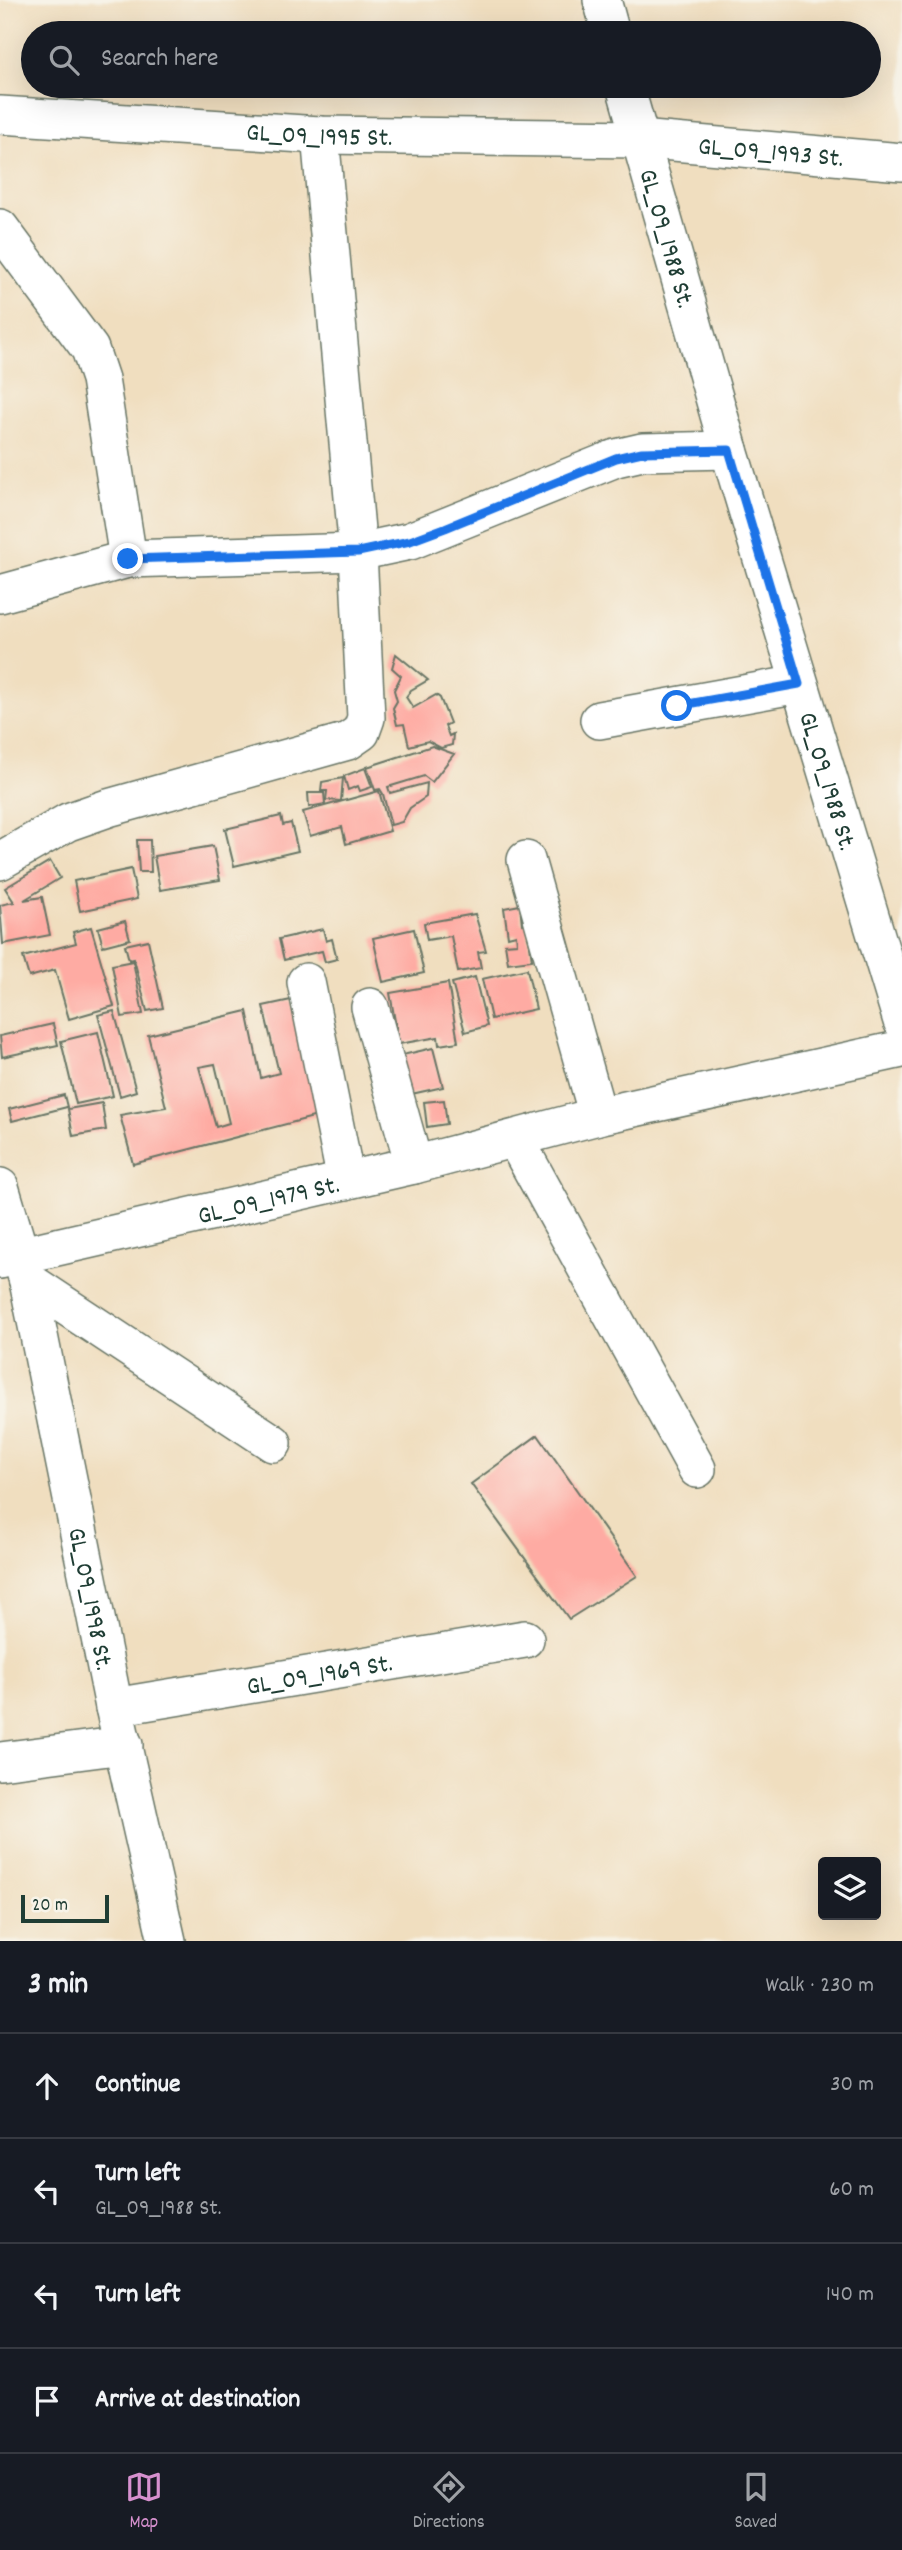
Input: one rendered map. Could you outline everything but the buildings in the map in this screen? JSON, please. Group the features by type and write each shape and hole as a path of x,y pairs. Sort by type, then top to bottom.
{"street":[{"path":"602,0 608,21"},
{"name":"GL_09_1988 St.","path":"628,98 729,450 902,1021"},
{"name":"GL_09_1995 St.","path":"0,115 320,135 639,139"},
{"path":"0,861 68,822 348,741 361,732 366,718 358,552 320,135"},
{"name":"GL_09_1993 St.","path":"639,139 902,162"},
{"path":"0,228 90,349 100,379 128,559"},
{"path":"0,594 128,559 358,552 410,541 616,458 642,452 729,450"},
{"path":"599,720 799,684"},
{"path":"526,860 597,1116"},
{"path":"306,982 346,1181"},
{"path":"370,1007 414,1165"},
{"name":"GL_09_1979 St.","path":"16,1265 597,1116 902,1049"},
{"path":"515,1139 697,1469"},
{"name":"GL_09_1998 St.","path":"0,1187 167,1941"},
{"path":"16,1265 272,1443"},
{"name":"GL_09_1969 St.","path":"114,1707 525,1639"},
{"path":"0,1762 124,1745"}],"route":[{"path":"128,559 358,552 410,541 616,458 642,452 729,450 799,684 677,706"}]}
